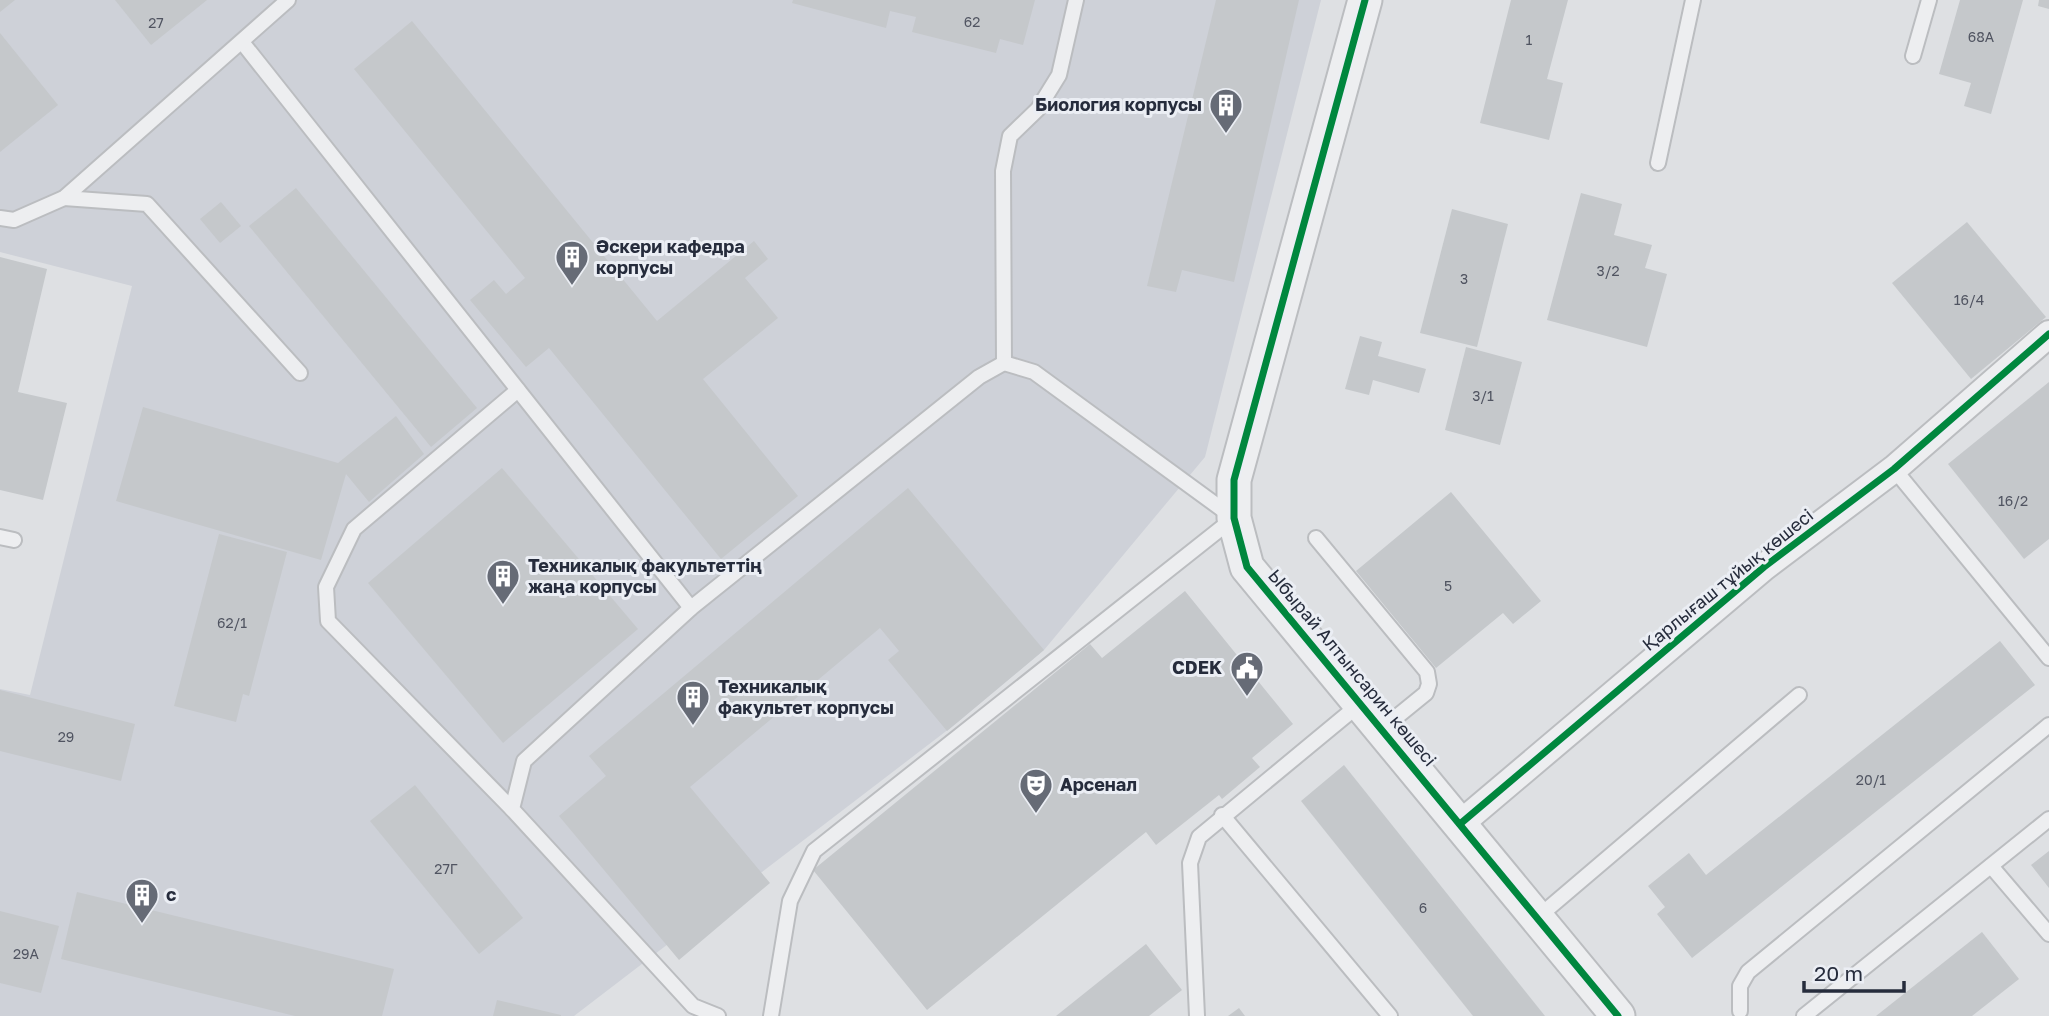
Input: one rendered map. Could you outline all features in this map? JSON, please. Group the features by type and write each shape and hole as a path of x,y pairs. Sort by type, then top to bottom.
{"street":[{"name":"Ыбырай Алтынсарин көшесі","path":"1365,0 1234,480 1234,518 1247,567 1362,702 1618,1016"},
{"name":"Қарлығаш тұйық көшесі","path":"1460,824 1764,567 1894,469 2049,334"}],"lane":[{"path":"0,218 14,220 64,198 288,0"},
{"path":"1004,363 1003,171 1010,136 1038,109 1059,75 1076,0"},
{"path":"1658,163 1693,0"},
{"path":"1913,56 1928,0"},
{"path":"242,42 691,608"},
{"path":"64,198 147,204 300,373"},
{"path":"512,809 524,761 691,608 979,377 1004,363 1034,372 1234,518 814,851 790,901 771,1016"},
{"path":"519,390 354,529 326,587 328,621 512,809 693,1006 718,1016"},
{"path":"1894,469 2049,658"},
{"path":"1316,538 1427,672 1429,684 1426,693 1383,728"},
{"path":"1537,918 1799,695"},
{"path":"1197,1016 1189,863 1199,837 1222,815 1362,702"},
{"path":"1740,1014 1740,986 1748,972 2049,725"},
{"path":"1222,815 1390,1016"},
{"path":"1804,1016 2049,820"},
{"path":"1991,866 2049,933"}],"shaded area":[{"path":"0,0 1321,0 1205,457 1044,650 958,722 574,1016 0,1016 0,689 30,695 132,286 0,252"}],"building":[{"path":"0,0 15,0 0,12"},
{"path":"115,0 207,0 151,45"},
{"path":"793,0 1035,0 1023,45 1000,39 996,53 912,32 916,17 890,11 886,28 792,3"},
{"name":"Биология корпусы","path":"1216,0 1299,0 1234,282 1182,270 1176,292 1147,286"},
{"path":"1511,0 1568,0 1547,79 1563,83 1549,140 1480,123"},
{"path":"1960,0 2023,0 1991,114 1964,106 1971,83 1939,74"},
{"path":"2039,0 2049,0 2049,9 2038,6"},
{"name":"Әскери кафедра корпусы","path":"412,21 657,321 754,241 768,259 745,278 778,318 703,379 798,496 721,559 549,348 526,367 470,300 494,280 506,294 525,278 354,69"},
{"path":"0,33 58,105 0,152"},
{"path":"296,188 477,408 431,447 249,226"},
{"path":"1581,193 1622,204 1614,235 1652,245 1645,268 1667,274 1647,347 1547,320"},
{"path":"221,202 241,226 220,243 200,219"},
{"path":"1452,209 1508,224 1477,347 1420,333"},
{"path":"1967,222 2046,317 1971,379 1892,283"},
{"path":"0,257 47,269 18,392 67,403 43,500 0,490"},
{"path":"1360,336 1382,342 1378,356 1426,369 1419,393 1373,380 1369,395 1345,389"},
{"path":"1466,347 1522,362 1500,445 1445,430"},
{"path":"2049,382 2049,539 2024,559 1948,464"},
{"path":"143,407 338,463 396,416 424,454 369,502 346,474 321,560 116,501"},
{"name":"Техникалық факультеттің жаңа корпусы","path":"502,468 638,629 503,743 368,583"},
{"name":"Техникалық факультет корпусы","path":"908,488 1044,650 947,731 888,660 899,651 880,628 690,787 770,883 679,960 559,816 606,776 589,756"},
{"path":"1451,492 1541,601 1513,624 1503,613 1436,668 1356,571"},
{"path":"219,534 287,552 249,696 243,694 236,722 174,706"},
{"name":"Арсенал","path":"1185,591 1293,724 1252,758 1260,767 1222,799 1219,795 1156,845 1146,832 927,1010 813,870 1090,644 1102,658"},
{"path":"2000,641 2035,685 1692,958 1657,914 1665,907 1648,886 1689,853 1706,875"},
{"path":"0,690 135,724 121,781 0,751"},
{"path":"1344,765 1545,1016 1473,1016 1301,801"},
{"path":"415,785 523,918 479,954 370,821"},
{"path":"2049,851 2049,888 2031,865"},
{"name":"с","path":"77,892 394,969 382,1016 295,1016 61,959"},
{"path":"0,911 59,926 41,993 0,983"},
{"path":"1982,932 2019,979 1972,1016 1876,1016"},
{"path":"1146,944 1182,990 1149,1016 1056,1016"},
{"path":"497,1000 561,1015 561,1016 493,1016"},
{"path":"1239,1008 1245,1016 1228,1016"}],"cycle path":[{"path":"1365,0 1234,480 1234,518 1247,567 1618,1016"},
{"path":"1460,824 1764,567 1894,469 2049,334"}],"place":[{"name":"Биология корпусы","path":"1226,135"},
{"name":"Әскери кафедра корпусы","path":"572,287"},
{"name":"Техникалық факультеттің жаңа корпусы","path":"503,606"},
{"name":"CDEK","path":"1247,698"},
{"name":"Техникалық факультет корпусы","path":"693,727"},
{"name":"Арсенал","path":"1036,815"},
{"name":"с","path":"142,925"}]}
